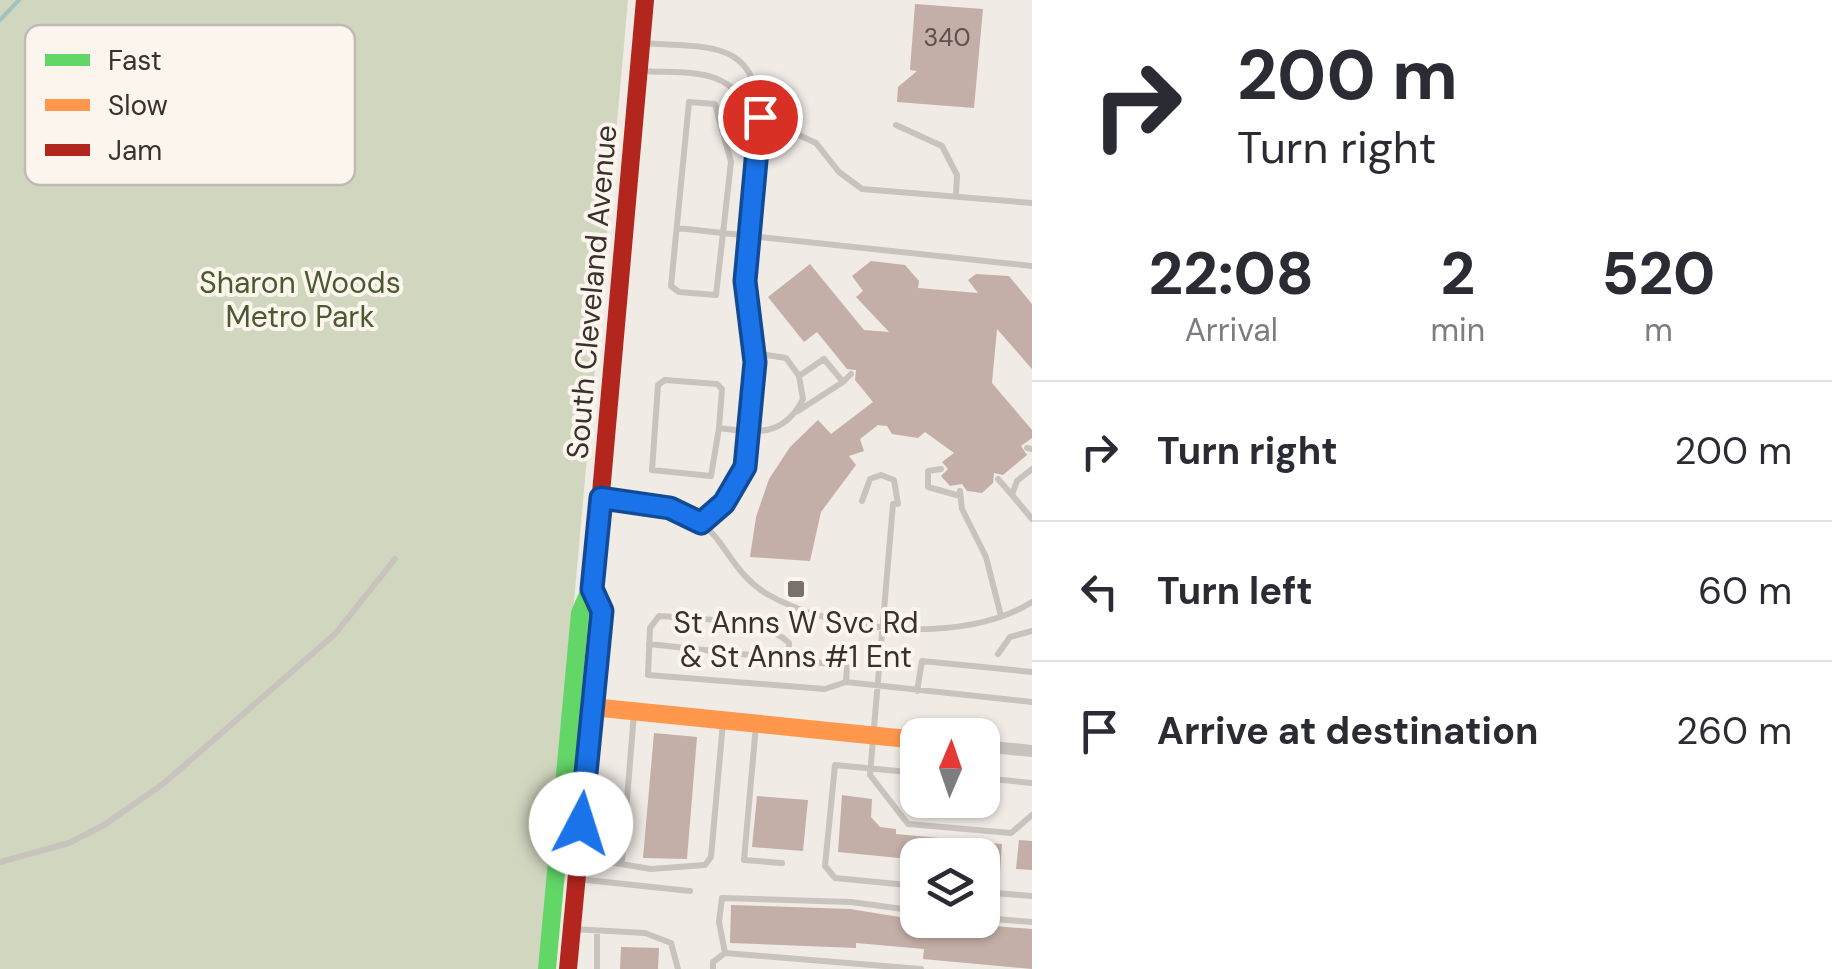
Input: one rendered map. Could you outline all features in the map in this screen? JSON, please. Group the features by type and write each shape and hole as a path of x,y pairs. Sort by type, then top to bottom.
{"main road":[{"name":"South Cleveland Avenue","path":"547,969 580,613 592,589 645,0"},
{"name":"South Cleveland Avenue","path":"568,969 602,611 592,589"},
{"path":"592,707 900,738"}],"street":[{"path":"1000,747 1032,750"}],"lane":[{"path":"642,43 713,48 731,54 748,65 759,87 760,117 745,281 754,353 745,467 737,485 701,523"},
{"path":"640,70 706,74 728,81 760,117 816,143 839,172 862,190 881,194 956,194 1032,203"},
{"path":"689,102 715,104 730,162 723,233 716,295 679,292 671,286 689,102"},
{"path":"896,125 904,132 922,134 942,146 957,175 956,194"},
{"path":"676,228 1032,266"},
{"path":"799,376 833,352"},
{"path":"754,353 786,358 799,376 803,399 797,412"},
{"path":"824,359 842,382"},
{"path":"720,428 749,432 780,428 850,374"},
{"path":"665,380 717,384 722,389 720,428 711,476 652,470 658,386 665,380"},
{"path":"942,469 928,471 928,487 960,494 962,509 986,556 1001,616"},
{"path":"1012,495 1017,481 1032,469"},
{"path":"862,501 870,479 881,475 894,480 896,504 870,775 908,824 1011,832 1032,816"},
{"path":"998,479 1032,519"},
{"path":"601,498 670,508 701,523 741,576 770,596 815,614 882,628 931,629 1001,616 1032,602"},
{"path":"0,862 68,843 104,826 162,784 335,634 395,560"},
{"path":"788,659 789,643 779,632 727,622 659,616 650,628 648,675 826,690 846,682 1032,702"},
{"path":"998,654 1010,637 1032,631"},
{"path":"649,644 847,666 846,682"},
{"path":"918,691 922,661 1032,672"},
{"path":"622,861 634,712"},
{"path":"578,857 622,861 651,869 696,868 711,857 723,720"},
{"path":"756,724 744,860 782,863"},
{"path":"900,772 835,765 825,866 835,878 900,884"},
{"path":"1000,780 1032,783"},
{"path":"576,879 663,885 690,891"},
{"path":"1000,893 1032,896"},
{"path":"725,953 719,922 722,898 852,902 900,909"},
{"path":"1000,919 1032,922"},
{"path":"572,929 645,933 672,942 678,969"},
{"path":"597,969 598,931"},
{"path":"713,969 713,962 725,953 921,969"}],"green space":[{"name":"Sharon Woods Metro Park","path":"0,0 628,0 541,969 0,969"}],"building":[{"path":"915,4 983,9 974,108 897,102 898,87 917,71 910,70"},
{"path":"871,261 905,265 919,281 918,288 978,293 968,280 976,274 1009,276 1032,304 1032,369 997,329 992,383 1032,430 1032,438 1021,446 1027,455 1003,475 994,473 993,483 982,493 967,491 962,484 950,486 941,476 948,469 942,462 954,453 925,432 918,438 892,434 887,426 878,425 860,439 864,451 849,456 856,465 821,512 810,561 750,557 756,517 769,479 790,447 818,420 831,434 873,402 855,380 856,370 847,369 817,332 804,342 768,297 810,264 864,330 889,332 856,297 863,291 852,276"},
{"path":"654,733 697,737 687,859 643,858"},
{"path":"842,795 872,799 871,817 880,827 896,829 896,834 938,838 900,838 900,858 838,852"},
{"path":"757,796 808,800 803,851 752,847"},
{"path":"1019,840 1032,841 1032,870 1016,869"},
{"path":"731,905 850,909 900,917 900,938 1000,938 1000,926 1032,929 1032,969 923,959 924,949 856,943 856,948 730,943"},
{"path":"621,947 659,948 658,969 620,969"}],"waterway":[{"path":"0,20 19,0"}],"traffic: fast":[{"path":"547,969 580,613 593,583"}],"traffic: slow":[{"path":"592,707 900,738"}],"traffic: jam":[{"path":"593,583 645,0"},
{"path":"568,969 602,611 592,589"}],"place":[{"name":"St Anns W Svc Rd & St Anns #1 Ent","path":"796,589"}],"route":[{"path":"581,824 602,611 592,589 601,498 670,508 701,523 724,503 745,467 755,362 745,281 760,117"}]}
